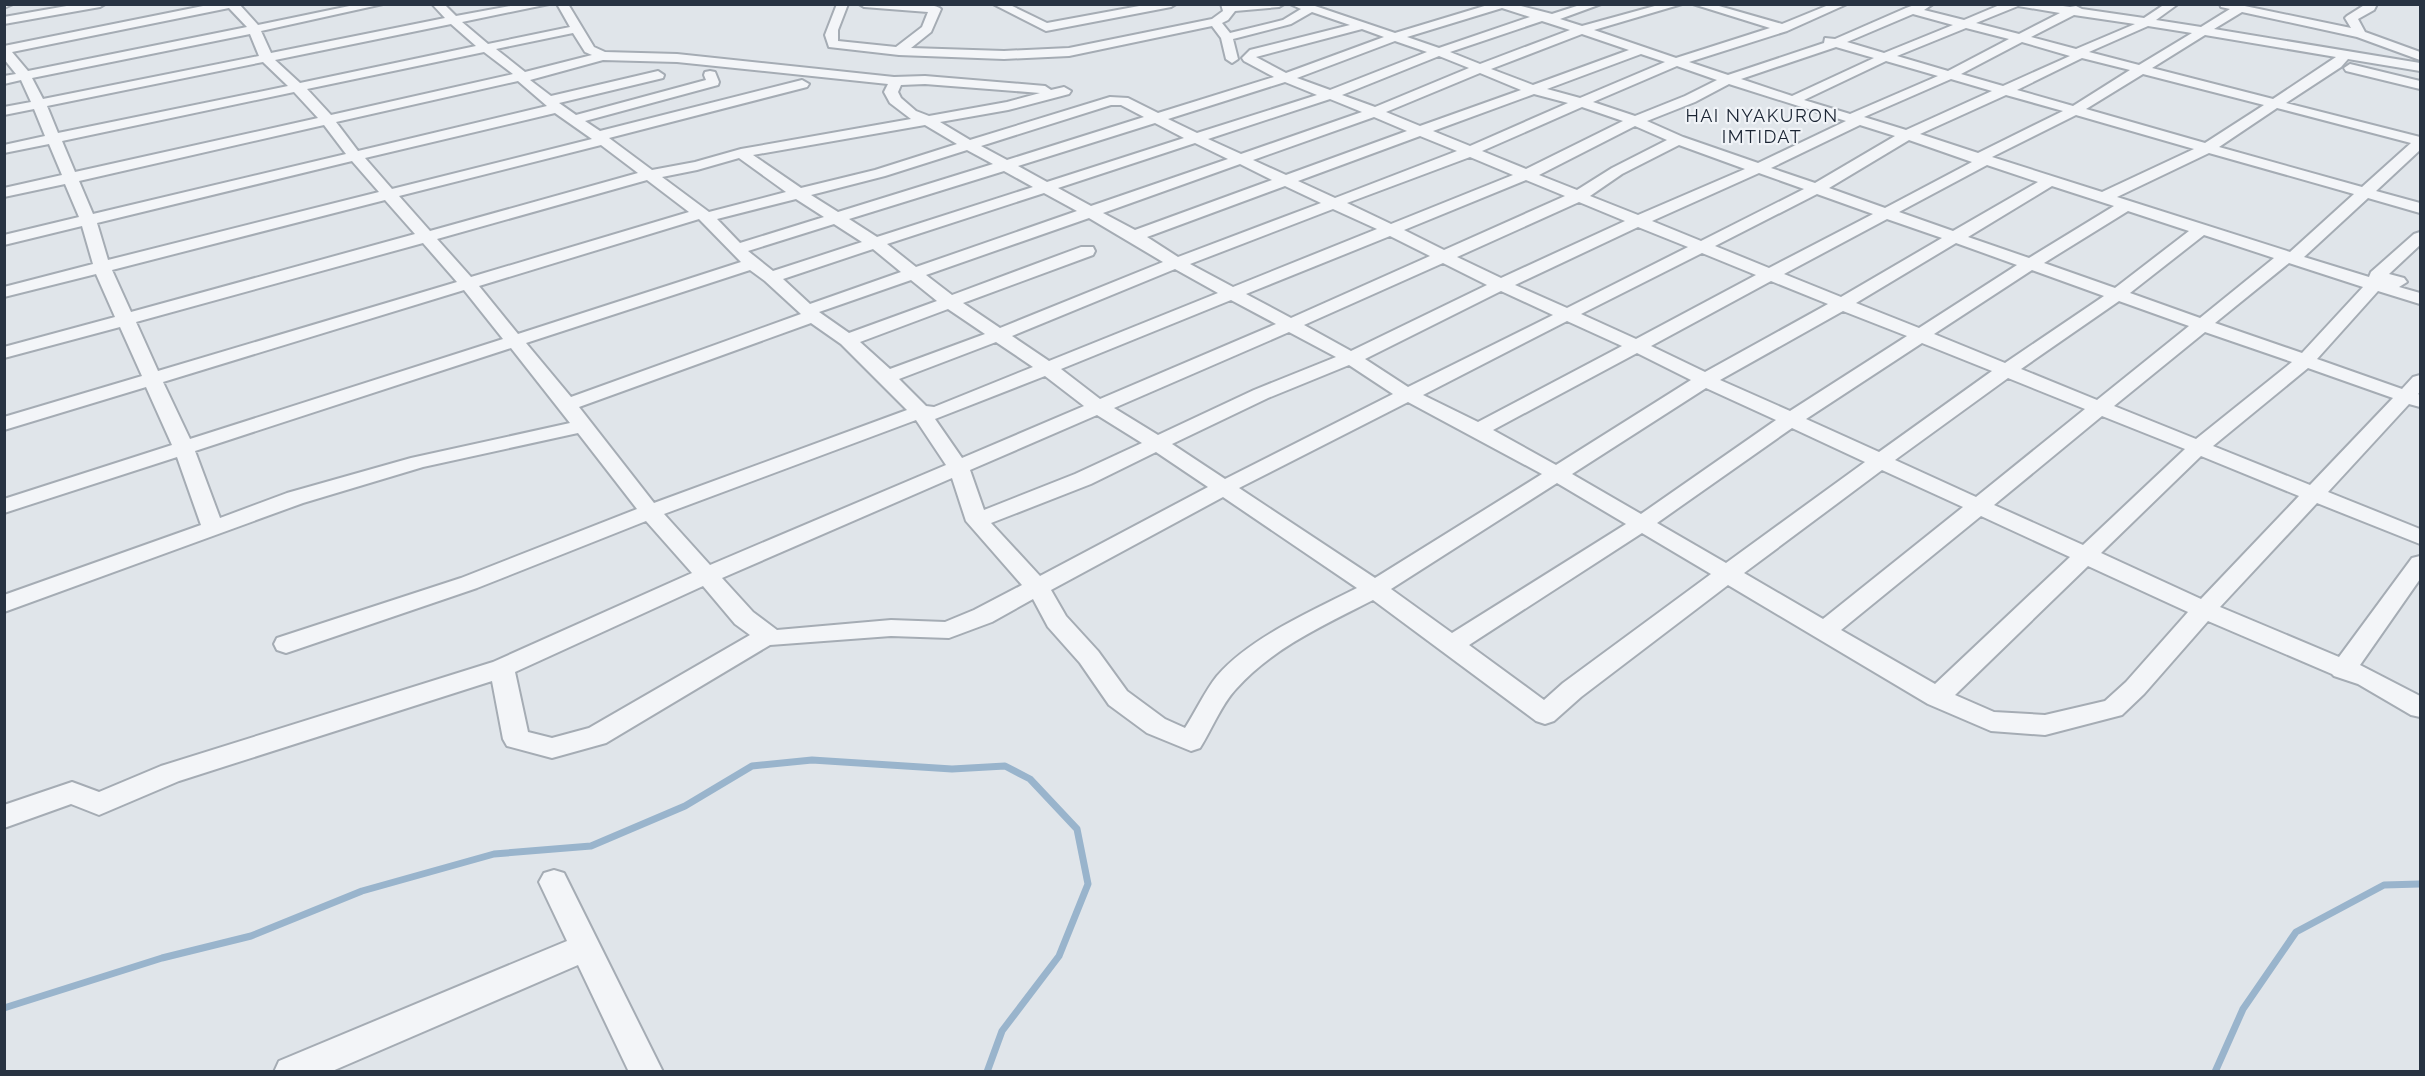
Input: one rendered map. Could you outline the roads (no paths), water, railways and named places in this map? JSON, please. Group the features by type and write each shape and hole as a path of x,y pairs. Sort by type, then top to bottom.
{"street":[{"path":"4,21 100,4"},
{"path":"4,80 378,4"},
{"path":"437,4 453,21 523,76 524,81 552,105 601,138 702,216 752,264 848,340 887,377 920,412 959,469 977,521 1038,588 1057,621 1089,657 1118,698 1156,726 1191,741 1210,706 1226,683 1291,632 1375,589 1705,380 1844,303 2050,181"},
{"path":"4,111 544,4"},
{"path":"562,4 589,49 603,56"},
{"path":"843,4 839,19 830,31 833,44 899,51 1004,56 1069,52 1216,22 1229,12 1228,6 1279,4"},
{"path":"864,4 939,7 927,29 899,51"},
{"path":"998,4 1046,27 1172,4"},
{"path":"894,81 896,85 891,92 911,114 927,120 1134,236 1176,263 1292,324 1351,358 1406,394 1478,430 1557,474 1936,697 1991,721 2045,725 2113,708 2135,688 2204,610 2314,494 2416,393 2305,361 1678,140 1635,121 1531,88 1439,52 1295,4"},
{"path":"771,277 1329,95 1439,52 1542,17 1553,18 1596,4"},
{"path":"567,405 911,274 1373,113 1481,68 1582,30 1677,4"},
{"path":"1698,4 1730,16 1784,28 2421,208"},
{"path":"887,377 1176,263 1335,205 1469,152 1679,61 1784,28 1842,4"},
{"path":"1888,4 2421,142"},
{"path":"286,644 469,583 650,512 920,412 936,413 1527,175 1635,121 1690,99 1729,79 1835,43 1928,4"},
{"path":"1792,101 1885,57 2013,4"},
{"path":"2022,4 2200,31 2341,59 2421,67"},
{"path":"977,521 1083,479 1261,394 1351,358 1637,221 1759,168 1854,119 1950,75 2072,10 2088,4"},
{"path":"213,528 184,449 124,321 102,267 88,220 39,104 25,76 4,50 232,5 254,28 267,59 327,119 354,155 390,193 424,236 468,284 567,405 650,512 744,618 767,636 777,638 891,628 949,630 983,616 1223,488 1406,394 1818,188 1906,135 2045,70 2067,64 2076,58 2077,53 2147,22 2173,4"},
{"path":"2223,4 2360,34 2421,56"},
{"path":"2360,34 2351,18 2370,8 2372,4"},
{"path":"737,249 1285,78 1395,37 1500,5 1582,30 1638,51 1679,61 1792,101 2421,299"},
{"path":"1227,37 1287,22 1316,10 1339,7"},
{"path":"1730,16 1753,8"},
{"path":"1478,430 1888,214 1980,160 2074,111 2240,8"},
{"path":"1216,22 1227,37 1232,58"},
{"path":"1361,26 1249,55 1248,58 1253,63 1285,78 2421,537"},
{"path":"4,149 576,29"},
{"path":"1134,236 1531,88 1638,51"},
{"path":"4,193 603,56 677,58 894,81 925,80 1065,91 1008,106 741,153 697,166 649,175 4,353"},
{"path":"2341,59 2421,85"},
{"path":"2102,198 2207,148 2278,104 2341,59"},
{"path":"4,240 354,155 552,105 658,75"},
{"path":"574,120 712,82 710,75"},
{"path":"4,292 802,84"},
{"path":"4,424 468,284 702,216 800,195 880,173 1116,100 1123,101 1501,285 1637,346 1790,420 2204,610 2374,682 2421,708"},
{"path":"4,816 72,793 99,804 171,773 502,668 708,575 959,469 1579,196 1617,171 1678,140"},
{"path":"1824,631 2201,324 2289,258 2368,193 2421,142"},
{"path":"741,153 800,195 875,243 911,274 1046,367 1098,407 1158,444 1375,589 1545,714 1572,690 1727,574 2008,369 2117,295 2200,230"},
{"path":"1450,645 1641,524 1790,420 2125,206"},
{"path":"2421,237 2378,276 2421,289"},
{"path":"848,340 1087,251"},
{"path":"4,506 752,264"},
{"path":"1936,697 2199,447 2305,361 2374,284"},
{"path":"4,604 295,498 418,462 582,426"},
{"path":"2343,670 2421,563"},
{"path":"502,668 516,739 552,748 597,736 767,636"},
{"path":"554,882 643,1070"},
{"path":"291,1071 585,948"}],"waterway":[{"path":"4,1008 162,958 251,936 362,891 494,854 591,846 685,806 752,766 812,760 952,769 1005,766 1030,779 1077,829 1088,884 1059,956 1002,1031 987,1072"},
{"path":"2215,1072 2243,1009 2296,932 2384,885 2420,884"}],"district":[{"name":"HAI NYAKURON IMTIDAT","path":"1762,126"}]}
